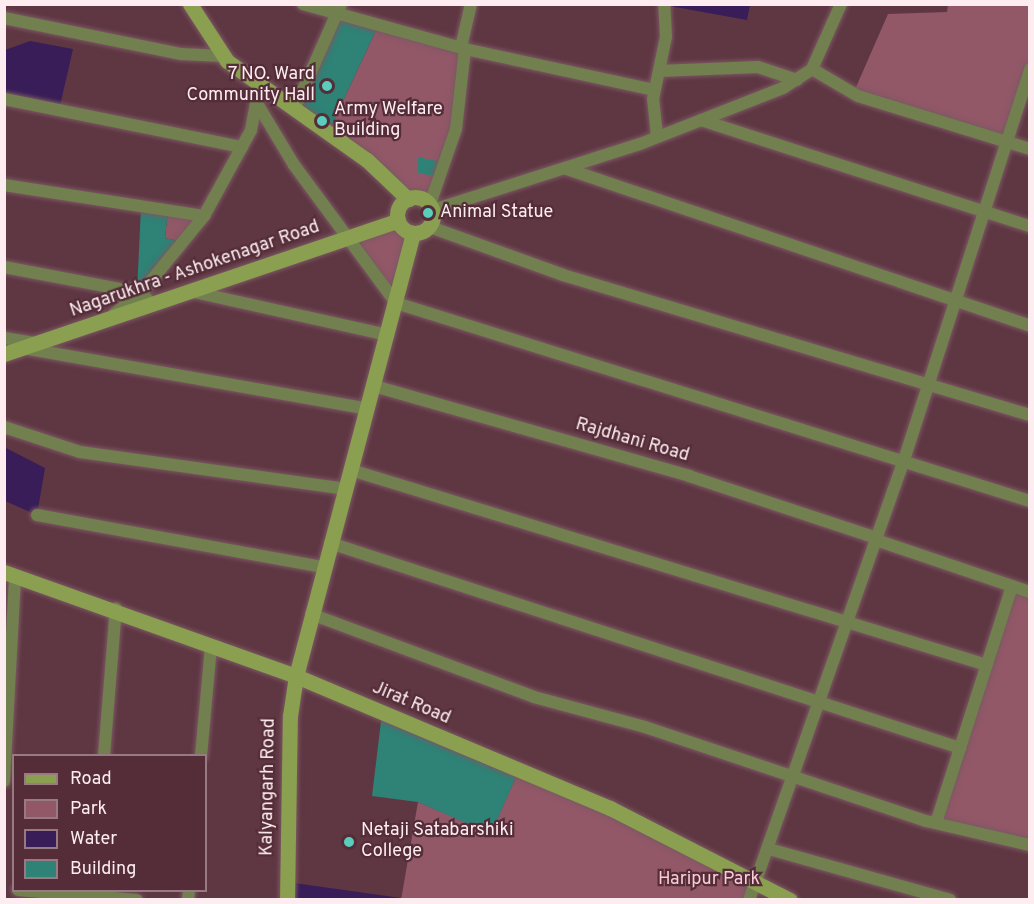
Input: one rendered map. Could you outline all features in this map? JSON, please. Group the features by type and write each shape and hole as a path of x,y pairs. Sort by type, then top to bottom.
{"main road":[{"path":"190,4 223,56 259,87 367,160 408,199 432,207 429,227 413,234 398,221 399,207 408,199"},
{"name":"Nagarukhra - Ashokenagar Road","path":"4,354 105,322 146,298 194,292 398,221"},
{"name":"Kalyangarh Road","path":"286,900 290,716 296,676 413,234"},
{"name":"Jirat Road","path":"10,575 116,608 211,647 296,676 610,808 790,900"}],"street":[{"path":"303,4 338,10 463,48 654,90"},
{"path":"432,207 456,129 463,48 471,4"},
{"path":"657,136 654,90 666,38 664,4"},
{"path":"432,207 567,169 701,120 797,80 812,69 842,6"},
{"path":"294,110 338,10"},
{"path":"4,18 181,54 223,56"},
{"path":"659,71 758,68 797,80"},
{"path":"812,69 858,96 1029,149"},
{"path":"749,900 797,776 904,460 1029,69"},
{"path":"4,267 146,298 204,216 242,147 258,105 259,87"},
{"path":"4,99 242,147"},
{"path":"258,105 294,165 396,303 904,460 1029,501"},
{"path":"701,120 1029,226"},
{"path":"567,169 955,303 1029,326"},
{"path":"4,185 204,216"},
{"path":"429,227 563,275 929,382 1029,415"},
{"path":"194,292 388,335"},
{"path":"4,338 31,346 368,409"},
{"name":"Rajdhani Road","path":"374,386 689,476 1029,592"},
{"path":"4,427 80,452 346,489"},
{"path":"351,470 987,665"},
{"path":"37,515 323,567"},
{"path":"330,543 960,748"},
{"path":"4,781 10,575"},
{"path":"936,823 1012,586"},
{"path":"104,754 116,608"},
{"path":"311,614 534,697 797,776 936,823 1029,846"},
{"path":"201,754 211,647"},
{"path":"769,849 950,900"},
{"path":"47,892 137,900"}],"green space":[{"path":"948,5 1029,5 1029,69 1005,142 853,94 888,14 947,12"},
{"path":"378,26 465,49 461,99 430,204 328,133"},
{"path":"168,211 204,216 182,242 165,238"},
{"path":"398,221 413,234 396,303 349,238"},
{"path":"1012,586 1029,592 1029,845 936,823"},
{"name":"Haripur Park","path":"519,770 755,883 749,900 401,900 418,802 491,833"}],"water":[{"path":"664,5 750,5 747,20"},
{"path":"30,41 73,49 59,110 5,99 5,50"},
{"path":"4,447 45,468 37,515 5,501"},
{"path":"287,882 401,898 287,900"}],"building":[{"path":"336,15 378,26 328,133 294,110"},
{"path":"418,157 441,162 439,177 418,173"},
{"path":"141,207 168,211 165,238 182,242 137,292"},
{"path":"382,713 519,770 491,834 418,802 372,796"}],"place":[{"name":"7 NO. Ward Community Hall","path":"327,86"},
{"name":"Army Welfare Building","path":"322,121"},
{"name":"Animal Statue","path":"428,213"},
{"name":"Netaji Satabarshiki College","path":"349,842"}]}
